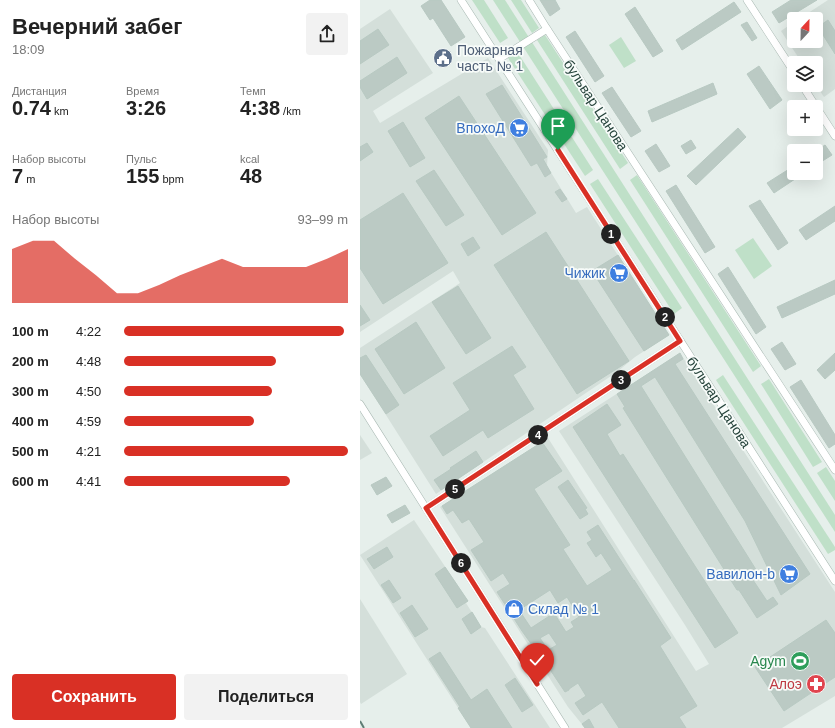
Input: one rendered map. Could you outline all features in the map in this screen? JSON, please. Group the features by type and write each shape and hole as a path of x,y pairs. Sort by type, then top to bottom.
{"street":[{"name":"бульвар Цанова","path":"461,0 835,581"},
{"name":"бульвар Цанова","path":"529,0 835,470"},
{"path":"747,0 787,61"},
{"path":"499,59 547,29"},
{"path":"807,92 835,136"},
{"path":"426,508 680,341"},
{"path":"360,404 565,728"}],"shaded area":[{"path":"828,0 835,0 835,89 824,97 821,92 823,92 823,56 797,56 792,48 823,48 823,12 810,12"},
{"path":"390,9 433,73 373,111 380,123 488,58 548,150 547,166 576,213 587,207 669,335 635,357 617,372 436,494 360,374 360,348 460,283 453,271 360,332 360,29"},
{"path":"787,27 787,40 781,31"},
{"path":"680,353 835,592 835,696 782,728 585,728 568,707 440,507 548,438 696,671 709,664 559,431"},
{"path":"360,435 372,453 360,460"},
{"path":"414,520 468,601 466,603 481,627 485,628 550,728 471,728 360,555"},
{"path":"360,599 407,674 361,704 360,702"}],"green space":[{"path":"472,0 484,0 508,38 500,43"},
{"path":"493,0 505,0 835,515 835,532"},
{"path":"511,0 521,0 539,28 532,33"},
{"path":"545,35 628,163 620,169 537,40"},
{"path":"621,37 636,61 624,68 609,45"},
{"path":"518,53 593,170 585,176 508,58"},
{"path":"637,175 761,366 753,372 630,180"},
{"path":"598,179 682,308 674,314 590,184"},
{"path":"753,238 772,266 754,279 735,250"},
{"path":"723,375 835,547 835,550 828,554 716,380"},
{"path":"769,379 822,462 813,467 761,384"},
{"path":"826,467 835,481 835,501 817,473"}],"building":[{"path":"430,0 441,0 465,37 451,46 433,18 430,20 421,6"},
{"path":"540,0 555,0 560,9 550,16"},
{"path":"791,0 817,0 797,12 787,12 787,18 779,23 772,12"},
{"path":"734,2 741,12 682,50 676,40"},
{"path":"635,7 663,51 653,57 625,14"},
{"path":"828,20 835,31 835,54 823,35 823,24"},
{"path":"747,22 757,38 752,41 741,25"},
{"path":"378,29 389,45 360,64 360,41"},
{"path":"575,31 604,76 595,82 566,37"},
{"path":"397,57 407,73 367,99 360,87 360,81"},
{"path":"759,66 782,100 770,109 747,74"},
{"path":"713,83 717,94 652,122 648,111"},
{"path":"502,85 547,157 543,159 551,173 545,177 537,163 531,166 486,94"},
{"path":"612,87 641,131 631,137 602,93"},
{"path":"459,96 536,213 502,235 425,118"},
{"path":"403,122 425,158 410,167 388,131"},
{"path":"738,128 746,137 696,185 687,176"},
{"path":"691,140 696,148 686,154 681,146"},
{"path":"367,143 373,152 360,161 360,147"},
{"path":"656,144 670,166 659,172 645,151"},
{"path":"825,145 832,155 823,161 823,146"},
{"path":"434,170 464,215 446,226 416,181"},
{"path":"787,170 787,180 794,180 774,193 767,183"},
{"path":"676,185 715,247 705,253 666,191"},
{"path":"560,189 567,199 562,202 555,192"},
{"path":"403,193 448,263 383,304 360,268 360,220"},
{"path":"760,200 788,243 778,250 749,206"},
{"path":"835,206 835,221 806,240 799,230"},
{"path":"546,232 629,361 577,394 494,265"},
{"path":"473,237 480,248 468,256 461,244"},
{"path":"618,255 669,335 644,351 592,271"},
{"path":"728,267 766,327 756,334 718,274"},
{"path":"835,280 835,294 782,318 777,307"},
{"path":"458,286 491,338 466,354 432,302"},
{"path":"360,305 370,320 360,326"},
{"path":"416,322 445,368 404,394 375,349"},
{"path":"782,342 796,364 785,370 771,349"},
{"path":"512,346 526,367 513,375 534,409 488,438 483,430 443,456 430,436 470,410 453,383"},
{"path":"680,353 683,359 675,364 810,574 781,595 745,521 655,377 641,386 760,576 753,580 767,601 773,597 778,604 757,618 739,590 737,590 623,408 625,407 617,394"},
{"path":"835,353 835,370 825,379 817,370"},
{"path":"366,355 399,405 386,414 360,374 360,358"},
{"path":"801,380 835,435 835,444 829,448 790,387"},
{"path":"607,404 621,425 607,434 620,456 623,454 738,633 715,648 573,427"},
{"path":"542,442 562,471 534,489 570,545 563,549 587,586 612,570 601,553 596,557 587,543 592,540 587,532 598,525 671,638 660,646 697,706 679,717 686,728 619,728 602,702 583,715 575,703 586,696 578,683 565,692 522,631 497,592 510,584 503,573 491,581 471,550 484,542 469,519 462,523 453,510 447,514 442,506","holes":["550,590 558,603 567,597 579,617 571,622 574,627 566,632 554,613 531,628 519,610","549,633 557,645 548,650 540,638"]},
{"path":"476,451 483,462 441,490 434,480"},
{"path":"386,477 392,486 377,495 371,485"},
{"path":"568,480 587,508 585,509 588,514 580,519 558,487"},
{"path":"405,505 410,513 392,523 387,515"},
{"path":"387,547 393,557 374,569 367,559"},
{"path":"445,567 468,601 457,608 435,574"},
{"path":"389,580 401,598 393,603 381,585"},
{"path":"412,605 428,629 415,637 400,613"},
{"path":"472,612 481,627 471,634 462,619"},
{"path":"826,620 835,633 835,677 784,711 755,667"},
{"path":"440,652 471,700 487,689 512,728 471,728 458,708 460,707 429,659"},
{"path":"515,678 533,705 522,712 505,685"},
{"path":"589,719 594,728 585,728 582,724"}],"railway":[{"path":"360,721 364,728"}],"place":[{"name":"Пожарная часть № 1","path":"443,58"},
{"name":"ВпохоД","path":"519,128"},
{"name":"Чижик","path":"619,273"},
{"name":"Вавилон-b","path":"789,574"},
{"name":"Склад № 1","path":"514,609"},
{"name":"Agym","path":"800,661"},
{"name":"Алоэ","path":"816,684"}],"route":[{"path":"537,684 426,508 680,341 558,150"}]}
